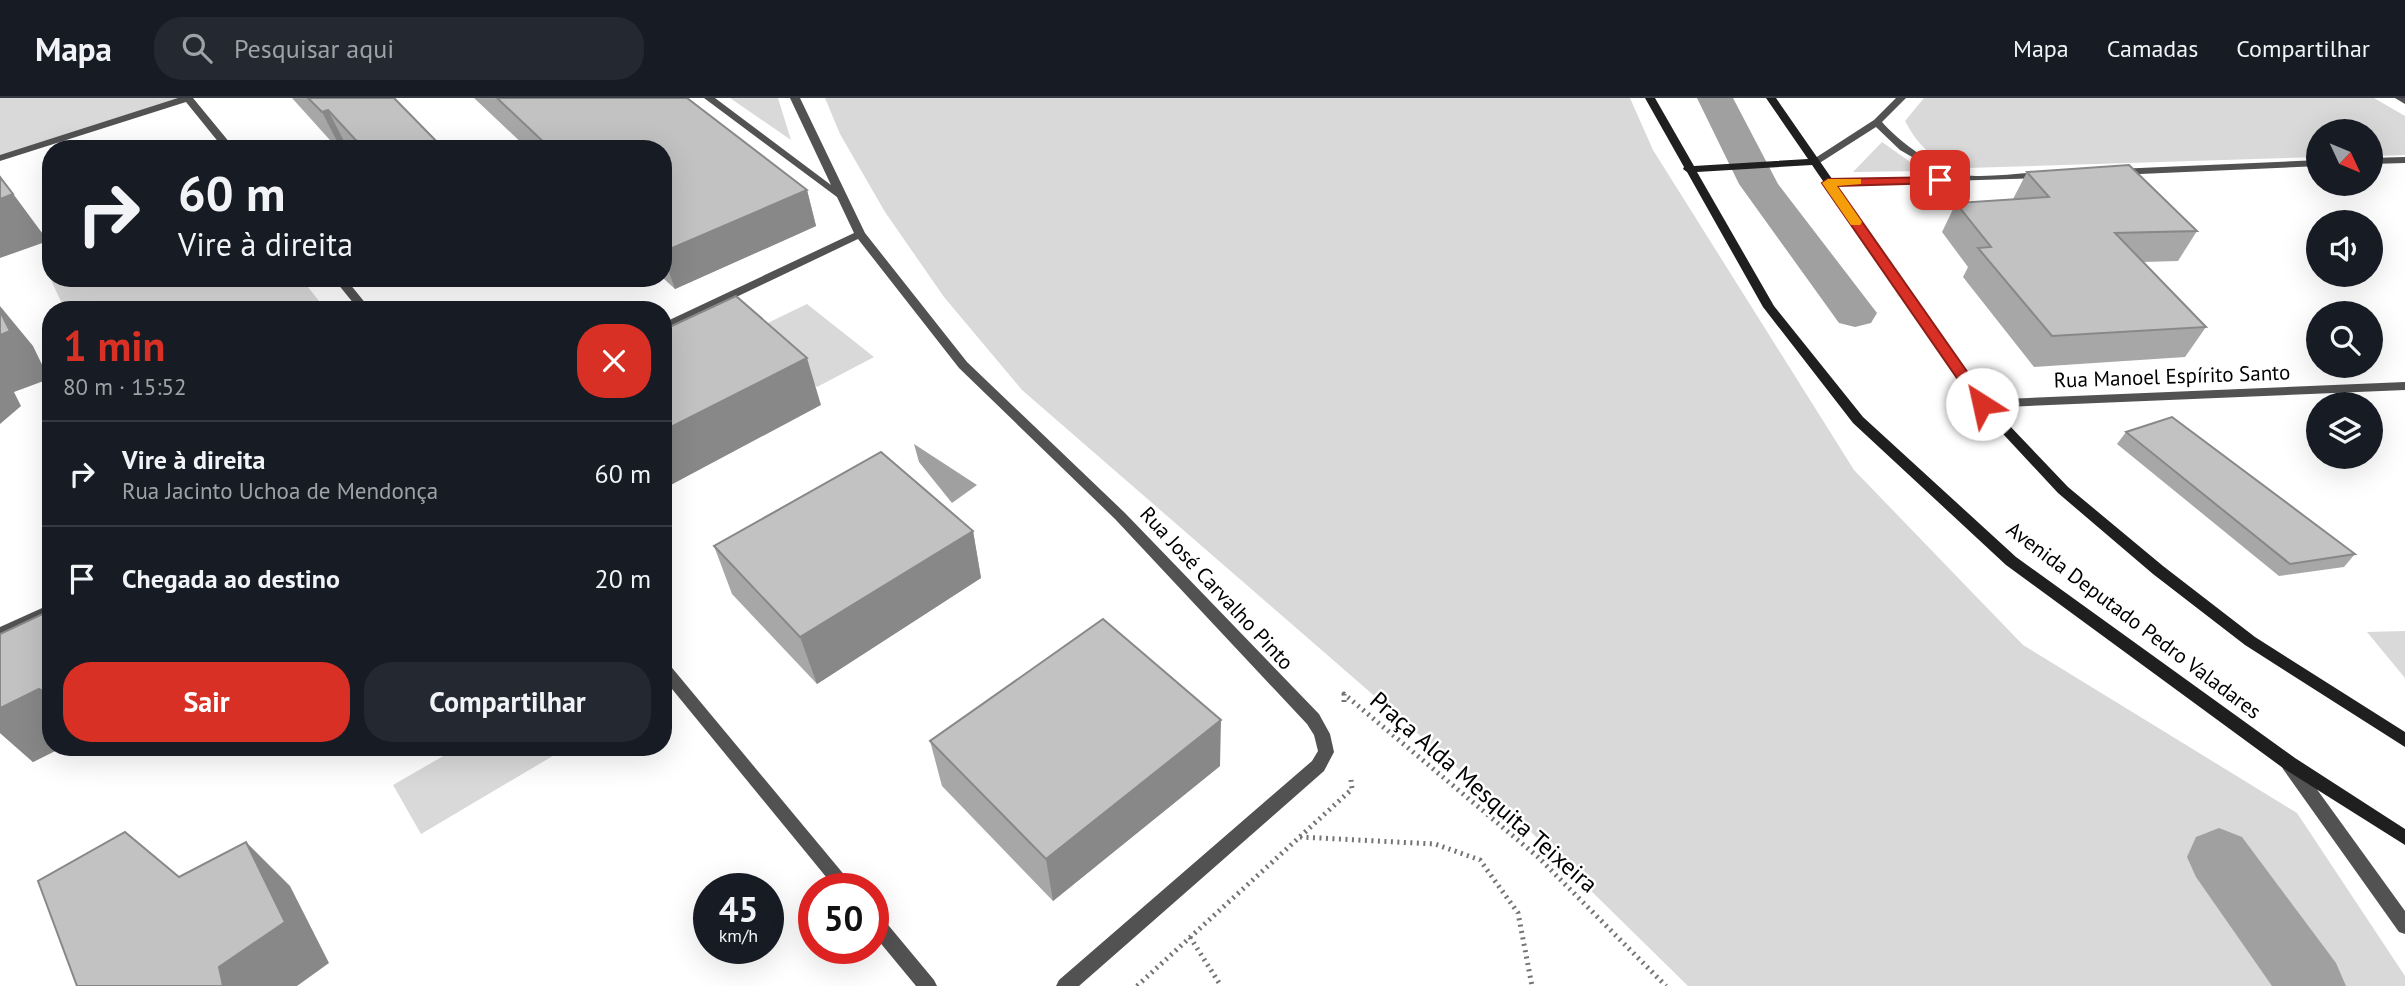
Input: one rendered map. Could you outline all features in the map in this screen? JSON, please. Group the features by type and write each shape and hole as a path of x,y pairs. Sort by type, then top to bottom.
{"main road":[{"name":"Avenida Deputado Pedro Valadares","path":"1650,98 1688,169 1769,307 1858,420 2011,561 2289,763 2405,838"},
{"path":"1771,98 1982,404 2063,490 2158,570 2250,641 2405,740"},
{"path":"1688,169 1814,162"}],"street":[{"path":"56,140 188,98 223,140"},
{"name":"Rua José Carvalho Pinto","path":"709,98 839,195"},
{"name":"Rua José Carvalho Pinto","path":"795,98 839,195 860,234 963,365 1120,516 1312,719 1322,734 1326,752 1318,766 1065,986"},
{"path":"1814,162 1877,122 1901,98"},
{"path":"2400,98 2405,101"},
{"path":"1877,122 1888,137 1907,151 1962,179"},
{"path":"0,158 42,145"},
{"path":"2384,161 2405,160"},
{"path":"2099,173 2306,164"},
{"path":"1828,183 2058,175"},
{"path":"672,324 860,234"},
{"path":"346,287 358,301"},
{"name":"Rua Manoel Espírito Santo","path":"1982,404 2405,386"},
{"path":"0,634 42,614"},
{"path":"672,678 834,873"},
{"path":"2289,763 2405,926"},
{"path":"889,939 928,986"}],"path":[{"name":"Praça Alda Mesquita Teixeira","path":"1345,707 1344,694 1538,857 1666,986"},
{"path":"1137,986 1352,789 1351,775"},
{"path":"1299,837 1435,844 1480,860 1518,913 1532,986"},
{"path":"1190,937 1221,986"}],"shaded area":[{"path":"0,98 188,98 56,140 42,140 42,145 0,158"},
{"path":"730,98 778,98 791,140"},
{"path":"825,98 1630,98 1653,150 1854,470 2023,645 2297,813 2405,976 2405,986 1688,986 1530,831 1022,390 944,297 885,212 840,134"},
{"path":"1924,98 2374,98 2405,116 2405,155 2384,156 2384,119 2306,119 2306,157 1967,168 1945,161 1923,147 1905,121"},
{"path":"1882,142 1923,171 1853,172"},
{"path":"54,287 308,287 319,301 61,301"},
{"path":"807,304 874,357 817,387 751,331"},
{"path":"914,444 977,485 952,503 919,462"},
{"path":"2405,631 2405,678 2367,632"},
{"path":"443,756 553,756 421,834 393,785"}],"building":[{"path":"308,98 394,98 435,140 356,140 328,110 322,112"},
{"path":"497,98 687,98 807,190 672,248 672,140 541,140"},
{"path":"2129,165 2197,231 2115,233 2206,327 2052,336 1978,248 1991,247 1956,203 2049,197 2027,172"},
{"path":"0,177 13,194 0,199"},
{"path":"736,296 807,358 672,426 672,326"},
{"path":"0,311 10,331 0,335"},
{"path":"2172,417 2355,554 2290,564 2126,432"},
{"path":"881,452 973,531 800,637 714,546"},
{"path":"42,614 42,691 39,689 0,708 0,634"},
{"path":"1103,619 1221,720 1046,859 930,741"},
{"path":"125,832 179,877 246,842 285,922 219,967 223,986 77,986 38,881"}],"waterway":[{"path":"1715,98 1727,128 1759,184 1855,313"},
{"path":"2219,857 2312,986"}],"slow traffic":[{"path":"1856,222 1828,183 1857,182"}],"route":[{"path":"1940,180 1828,183 1982,404"}]}
